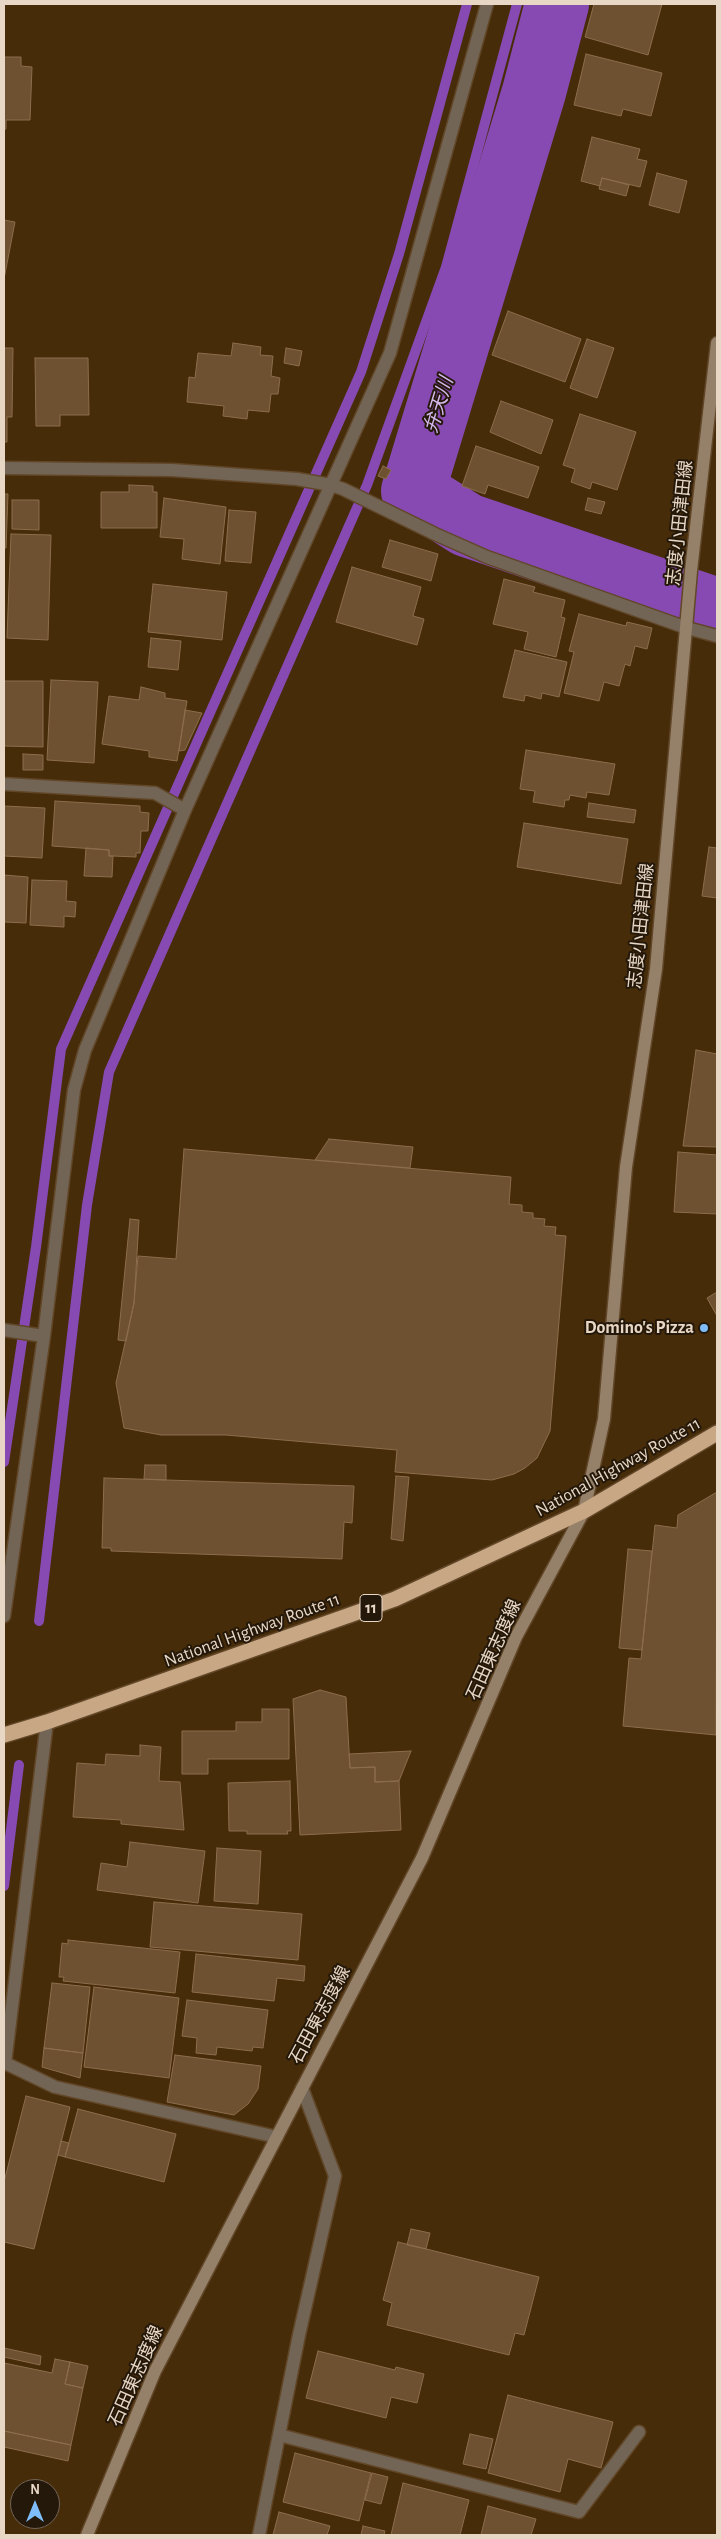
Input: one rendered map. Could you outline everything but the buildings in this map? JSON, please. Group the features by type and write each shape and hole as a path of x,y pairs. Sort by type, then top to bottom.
{"highway":[{"name":"National Highway Route 11","path":"4,1735 47,1722 394,1600 584,1511 717,1433"}],"main road":[{"name":"志度小田津田線","path":"584,1511 604,1419 626,1167 656,968 686,628 717,342"},
{"name":"石田東志度線","path":"87,2535 155,2371 422,1858 516,1636 584,1511"}],"street":[{"path":"4,1616 44,1336 74,1090 85,1050 185,810 390,353 487,4"},
{"path":"4,468 172,470 297,479 331,485 372,502 435,534 487,556 686,628 717,636"},
{"path":"4,784 155,793 185,810"},
{"path":"4,1330 44,1336"},
{"path":"47,1722 5,2063 55,2087 277,2137"},
{"path":"259,2535 335,2176 302,2088"},
{"path":"279,2435 579,2512 639,2432"}],"waterway":[{"path":"4,1462 36,1247 61,1049 361,372 399,254 467,4"},
{"path":"39,1621 87,1205 109,1072 367,485 446,267 517,4"},
{"name":"弁天川","path":"557,4 534,92 413,491 467,525 717,610"},
{"path":"4,1886 19,1765"}],"place":[{"name":"Domino's Pizza","path":"704,1328"}]}
